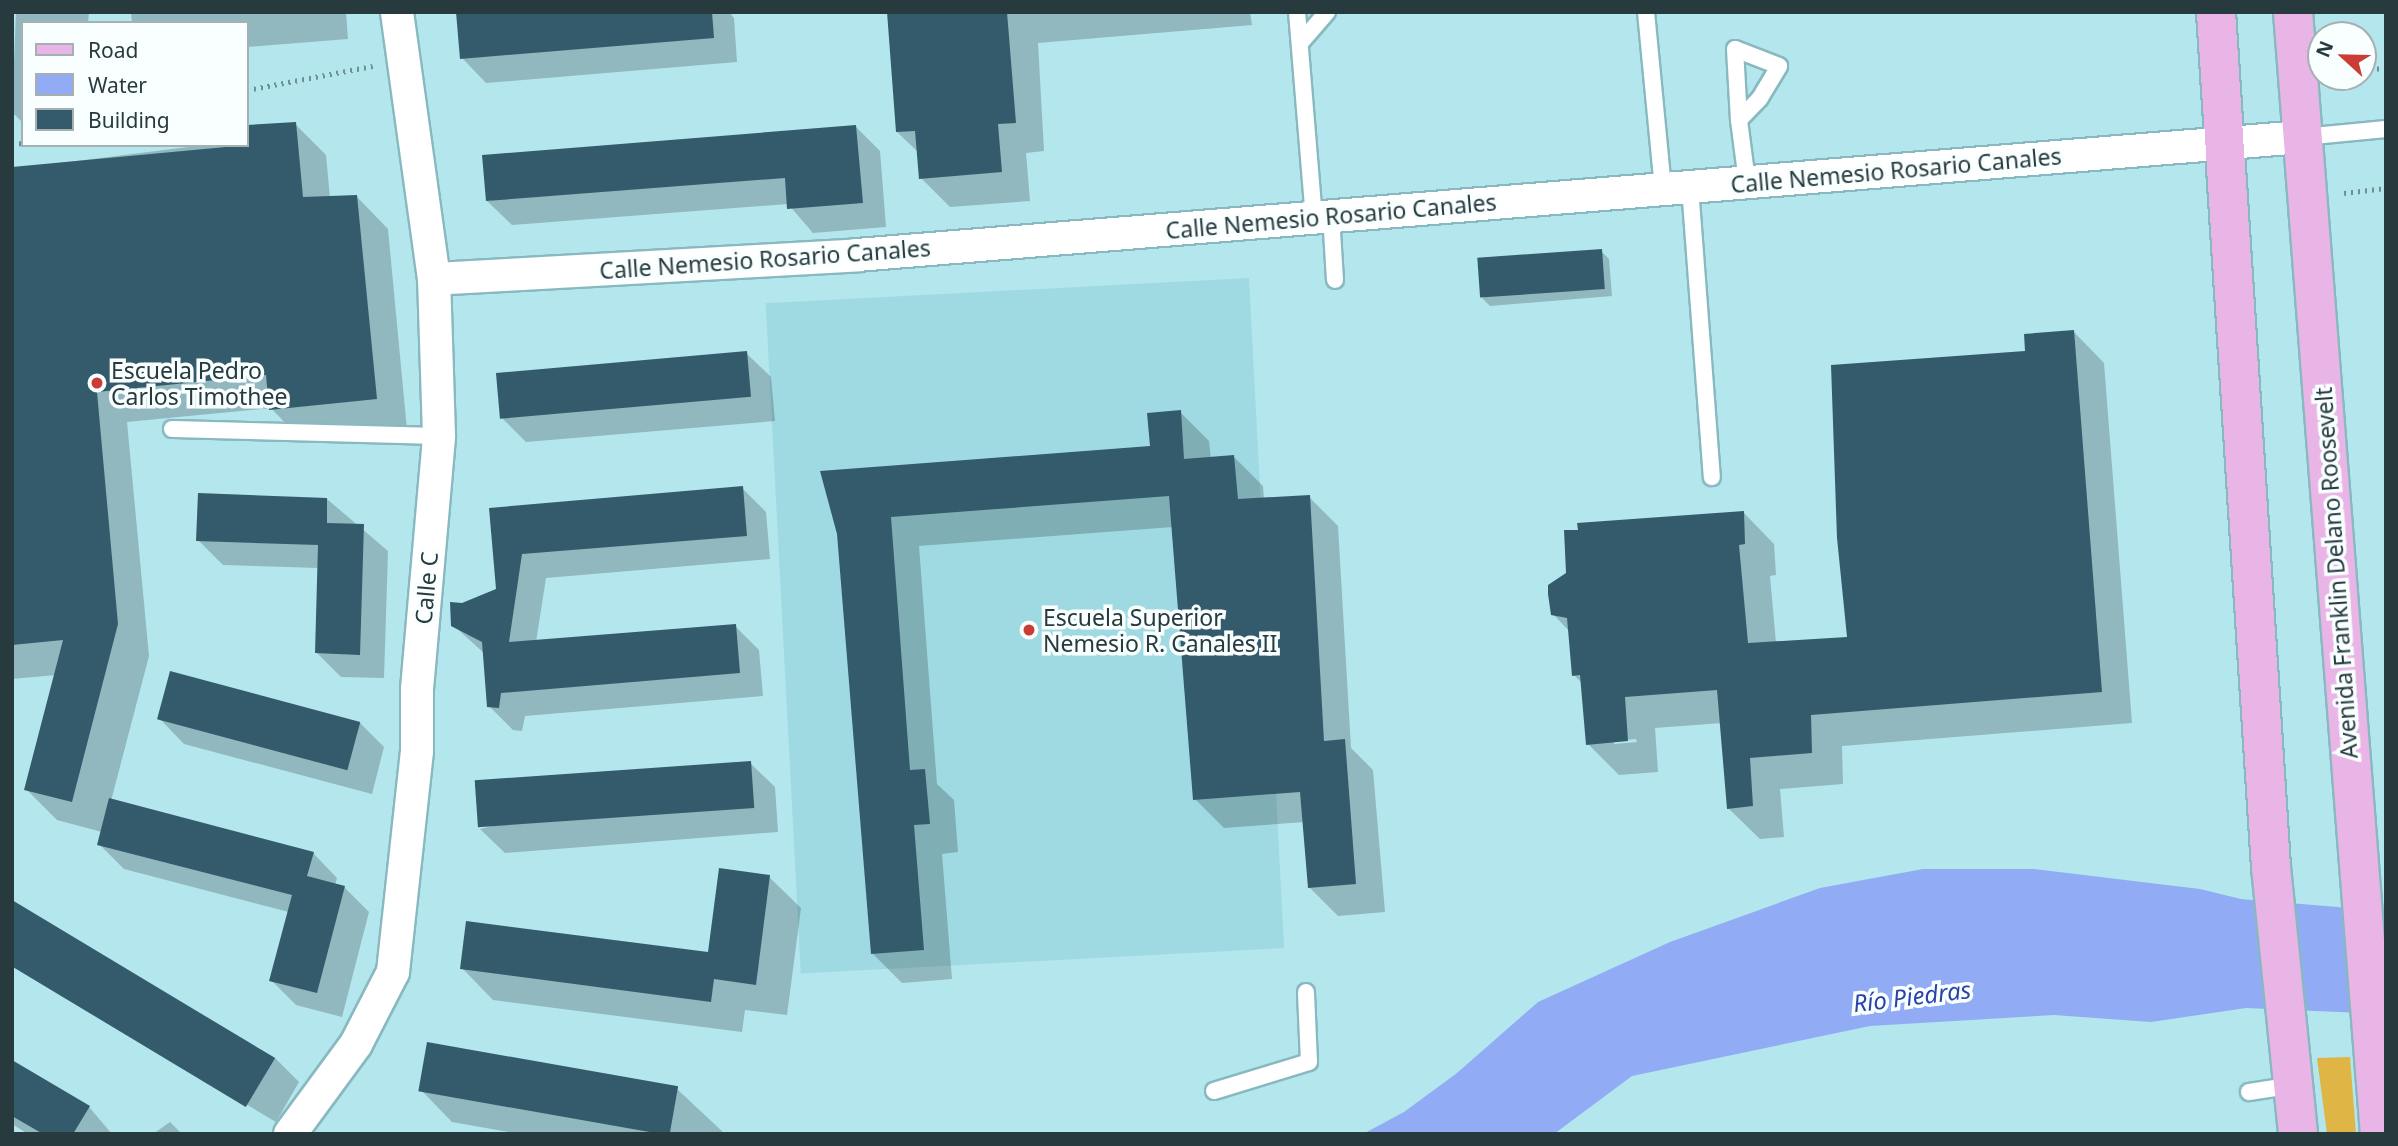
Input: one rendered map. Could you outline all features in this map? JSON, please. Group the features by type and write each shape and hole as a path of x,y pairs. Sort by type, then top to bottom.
{"main road":[{"path":"2216,12 2227,143 2271,867 2298,1134"},
{"name":"Avenida Franklin Delano Roosevelt","path":"2293,12 2356,852 2380,1134"}],"street":[{"name":"Calle C","path":"290,1134 356,1044 393,972 417,751 417,689 439,436 434,279 407,60 397,12"},
{"name":"Calle Nemesio Rosario Canales","path":"434,279 857,255 2303,137"}],"lane":[{"path":"1297,12 1323,216 1335,280"},
{"path":"1302,41 1327,12"},
{"path":"1646,12 1677,188 1712,477"},
{"path":"1740,120 1760,98 1779,66 1735,49 1740,120 1747,182"},
{"path":"2303,137 2386,129"},
{"path":"172,429 439,436"},
{"path":"1214,1091 1309,1062 1306,992"},
{"path":"2249,1092 2294,1085"}],"path":[{"path":"248,90 407,60"}],"shaded area":[{"name":"Escuela Superior Nemesio R. Canales II","path":"1249,278 1284,948 801,973 766,303"},
{"path":"2350,1057 2356,1134 2327,1134 2317,1058"}],"water":[{"name":"Río Piedras","path":"1923,869 2034,869 2200,889 2241,899 2386,911 2386,1014 2246,1008 2151,1022 2054,1015 1870,1026 1632,1076 1554,1134 1363,1134 1404,1112 1457,1073 1538,1002 1670,942 1820,888"}],"building":[{"path":"456,12 712,12 714,38 460,59"},
{"path":"887,12 1007,12 1016,123 998,124 1002,172 919,179 915,131 896,132"},
{"name":"Escuela Pedro Carlos Timothee","path":"296,122 303,197 357,195 377,399 269,410 266,375 97,392 118,624 72,802 24,790 63,640 12,645 12,167 248,147 248,125"},
{"path":"856,125 863,203 787,209 785,178 486,201 482,155"},
{"path":"1602,249 1605,289 1480,298 1477,258"},
{"path":"2074,330 2102,692 1811,715 1812,753 1750,758 1753,806 1727,809 1717,690 1625,697 1628,741 1586,745 1580,675 1572,676 1567,618 1551,615 1548,594 1548,585 1566,573 1564,530 1578,530 1577,523 1744,511 1745,544 1739,545 1748,643 1847,637 1837,538 1831,365 2025,351 2024,334"},
{"path":"747,351 751,397 500,419 496,373"},
{"path":"1181,410 1184,459 1234,455 1238,499 1310,495 1324,741 1345,739 1356,884 1308,888 1300,792 1193,800 1169,496 891,517 910,770 925,769 930,824 914,825 924,950 871,954 837,534 820,471 1150,446 1147,413"},
{"path":"743,486 747,536 522,554 509,642 736,624 740,673 501,693 499,708 487,707 482,642 451,626 450,602 462,603 496,589 489,508"},
{"path":"198,493 327,498 327,523 364,524 360,655 315,653 318,545 196,541"},
{"path":"170,671 360,722 347,770 157,719"},
{"path":"751,761 754,808 478,827 475,780"},
{"path":"109,798 314,852 307,876 345,886 317,993 269,981 292,895 97,845"},
{"path":"719,868 770,875 756,985 714,979 711,1002 460,969 466,921 708,952"},
{"path":"12,900 275,1058 246,1107 12,966"},
{"path":"427,1042 678,1086 670,1134 418,1091"},
{"path":"12,1060 90,1106 73,1134 43,1134 12,1116"}],"place":[{"name":"Escuela Pedro Carlos Timothee","path":"97,383"},
{"name":"Escuela Superior Nemesio R. Canales II","path":"1029,630"}]}
